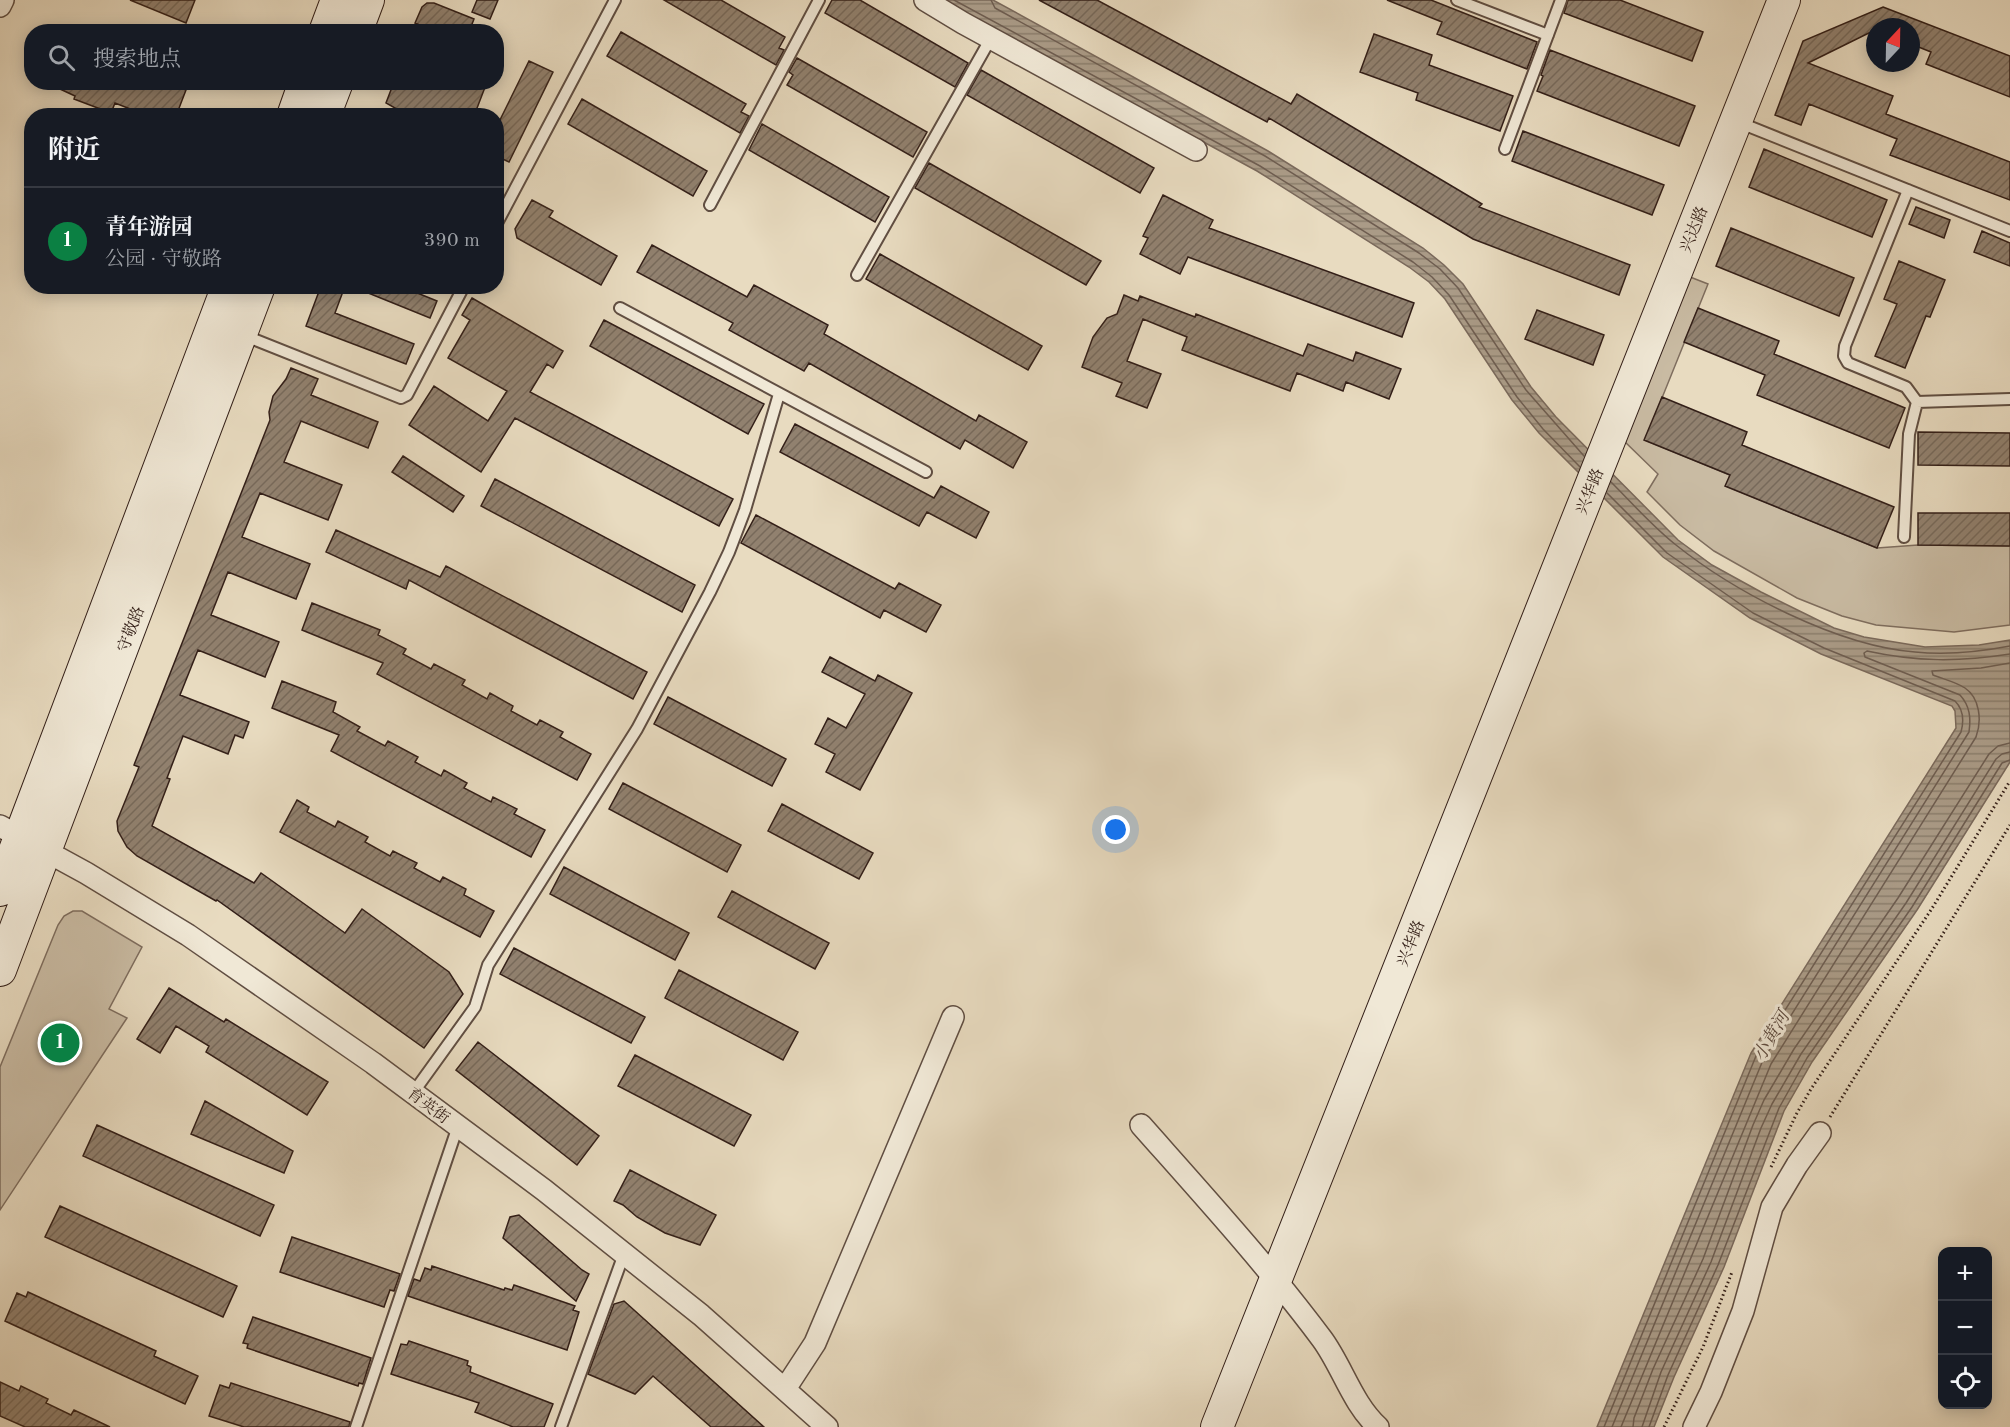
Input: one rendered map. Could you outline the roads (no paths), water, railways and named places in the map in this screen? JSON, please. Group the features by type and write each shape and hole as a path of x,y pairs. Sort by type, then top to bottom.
{"street":[{"path":"0,6 3,0"},
{"path":"328,24 337,0"},
{"path":"359,24 368,0"},
{"path":"925,0 1196,150"},
{"name":"兴达路","path":"1602,458 1730,119 1784,0"},
{"path":"296,108 302,90"},
{"path":"327,108 333,90"},
{"name":"守敬路","path":"0,970 22,838 225,294"},
{"name":"守敬路","path":"0,890 241,334 256,294"},
{"name":"兴华路","path":"1217,1427 1602,458"},
{"name":"育英街","path":"22,838 86,873 188,935 413,1093 544,1190 701,1315 827,1427"},
{"path":"785,1389 815,1342 953,1017"},
{"path":"1141,1125 1276,1280 1324,1341 1362,1408 1378,1427"},
{"path":"1694,1427 1743,1311 1772,1207 1797,1165 1820,1133"}],"lane":[{"path":"504,210 615,0"},
{"path":"710,205 819,0"},
{"path":"1457,0 1548,35"},
{"path":"1504,149 1562,0"},
{"path":"857,275 991,38"},
{"path":"1730,119 2010,231"},
{"path":"1908,190 1845,346 1844,356 1848,363 1906,387 1917,402"},
{"path":"241,334 401,398 407,395 460,294"},
{"path":"620,308 926,472"},
{"path":"413,1093 475,1007 489,965 637,729 710,592 745,510 779,393"},
{"path":"1917,402 2010,399"},
{"path":"1904,537 1909,434 1917,402"},
{"path":"356,1427 458,1126"},
{"path":"561,1427 624,1254"}],"water":[{"name":"小黄河","path":"942,0 993,0 1268,151 1423,248 1463,284 1531,387 1556,417 1678,540 1712,565 1834,628 1864,637 1925,647 1979,645 2010,640 2010,762 1917,910 1812,1062 1784,1111 1724,1267 1654,1427 1597,1427 1751,1053 1956,728 1955,711 1952,706 1821,654 1750,618 1663,557 1539,433 1512,400 1445,299 1429,282 1409,267 1257,171"}],"place":[{"name":"青年游园","path":"60,1043"}]}
